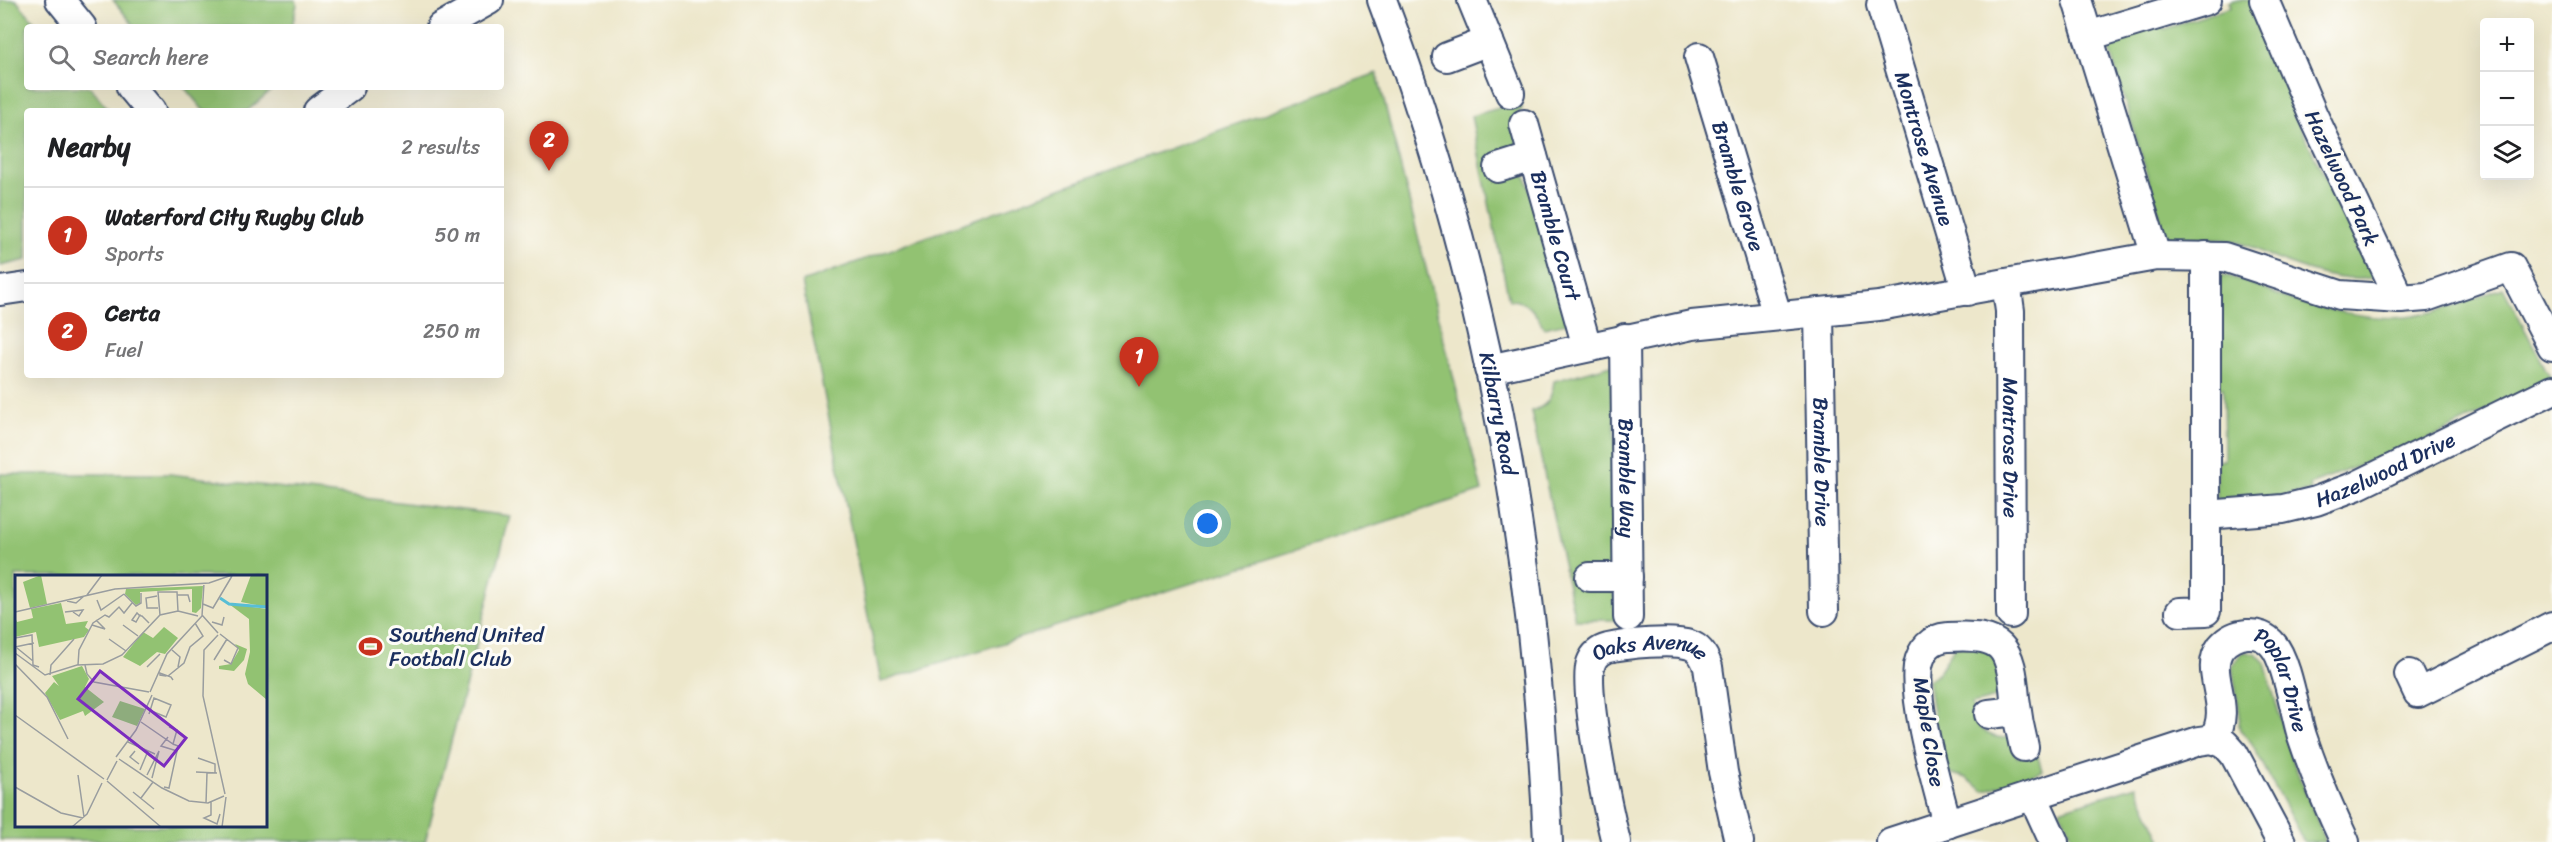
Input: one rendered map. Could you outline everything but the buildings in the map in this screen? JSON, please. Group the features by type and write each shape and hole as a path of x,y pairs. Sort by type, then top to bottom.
{"street":[{"path":"60,0 80,24"},
{"path":"446,24 489,0"},
{"name":"Kilbarry Road","path":"1382,0 1425,123 1447,199 1489,369 1519,520 1534,632 1543,738 1548,842"},
{"path":"1472,0 1510,93"},
{"path":"2077,0 2156,256"},
{"path":"2088,36 2207,0"},
{"name":"Hazelwood Park","path":"2264,0 2313,115 2400,299"},
{"name":"Montrose Avenue","path":"1881,5 1967,291"},
{"path":"1447,57 1489,41"},
{"name":"Bramble Grove","path":"1699,57 1777,315"},
{"path":"134,90 148,108"},
{"path":"322,108 346,90"},
{"name":"Bramble Court","path":"1524,124 1587,347"},
{"path":"1498,168 1533,157"},
{"path":"1489,369 1692,325 1879,306 2156,256 2224,257 2340,295 2400,299 2438,294 2511,267 2552,346"},
{"path":"2206,256 2206,611"},
{"name":"Montrose Drive","path":"2006,283 2010,311 2011,614"},
{"path":"0,291 24,287"},
{"name":"Bramble Drive","path":"1819,312 1824,611"},
{"name":"Bramble Way","path":"1624,338 1628,617"},
{"name":"Hazelwood Drive","path":"2206,515 2283,509 2316,501 2356,486 2552,390"},
{"path":"1590,577 1628,577"},
{"path":"2418,692 2552,626"},
{"name":"Poplar Drive","path":"2213,739 2222,715 2215,672 2217,655 2226,643 2235,637 2248,634 2262,636 2273,644 2279,654 2308,753 2345,842"},
{"name":"Maple Close","path":"1947,824 1928,746 1920,694 1918,666 1926,647 1936,639 1948,637 1995,642 2006,651 2012,663 2003,712 2024,747"},
{"name":"Oaks Avenue","path":"1616,842 1596,734 1590,680 1591,663 1599,652 1608,648 1677,644 1695,647 1703,655 1708,667 1723,772 1739,842"},
{"path":"1891,842 2199,741 2213,739 2224,744 2234,754 2281,842"},
{"path":"2033,795 2054,842"}],"green space":[{"path":"0,0 16,0 36,24 24,24 24,90 92,90 108,108 24,108 24,261 0,266"},
{"path":"113,0 296,0 297,4 293,24 133,24"},
{"path":"2252,0 2305,120 2299,124 2329,186 2336,184 2378,276 2353,279 2312,272 2244,244 2223,239 2170,240 2163,227 2106,39 2161,23 2164,29 2231,7 2229,2"},
{"path":"1377,73 1482,491 881,682 802,282"},
{"path":"186,90 272,90 250,108 202,108"},
{"path":"1520,102 1522,109 1516,115 1520,174 1526,177 1571,322 1544,328 1526,305 1509,300 1471,116"},
{"path":"2215,274 2243,281 2300,303 2347,313 2394,318 2431,312 2503,288 2551,379 2383,462 2380,457 2310,485 2311,491 2225,505 2217,499 2216,460 2224,460 2223,388 2216,388"},
{"path":"1615,364 1614,559 1608,564 1609,589 1617,598 1618,620 1575,620 1531,411 1545,404 1552,392 1554,381"},
{"name":"Southend United Football Club","path":"0,474 170,474 510,516 425,842 0,840"},
{"path":"1955,646 1988,648 2000,657 2001,690 1992,698 1972,704 1976,724 1992,736 2012,737 2017,757 2037,753 2042,771 1984,791 1966,778 1942,771 1928,680 1939,672"},
{"path":"2243,652 2256,653 2265,663 2290,754 2326,842 2304,842 2251,742 2240,731 2240,715 2232,666"},
{"path":"2136,786 2162,842 2075,842 2060,810"}],"place":[{"name":"Certa","path":"549,171"},
{"name":"Waterford City Rugby Club","path":"1139,387"},
{"name":"Southend United Football Club","path":"371,647"}]}
